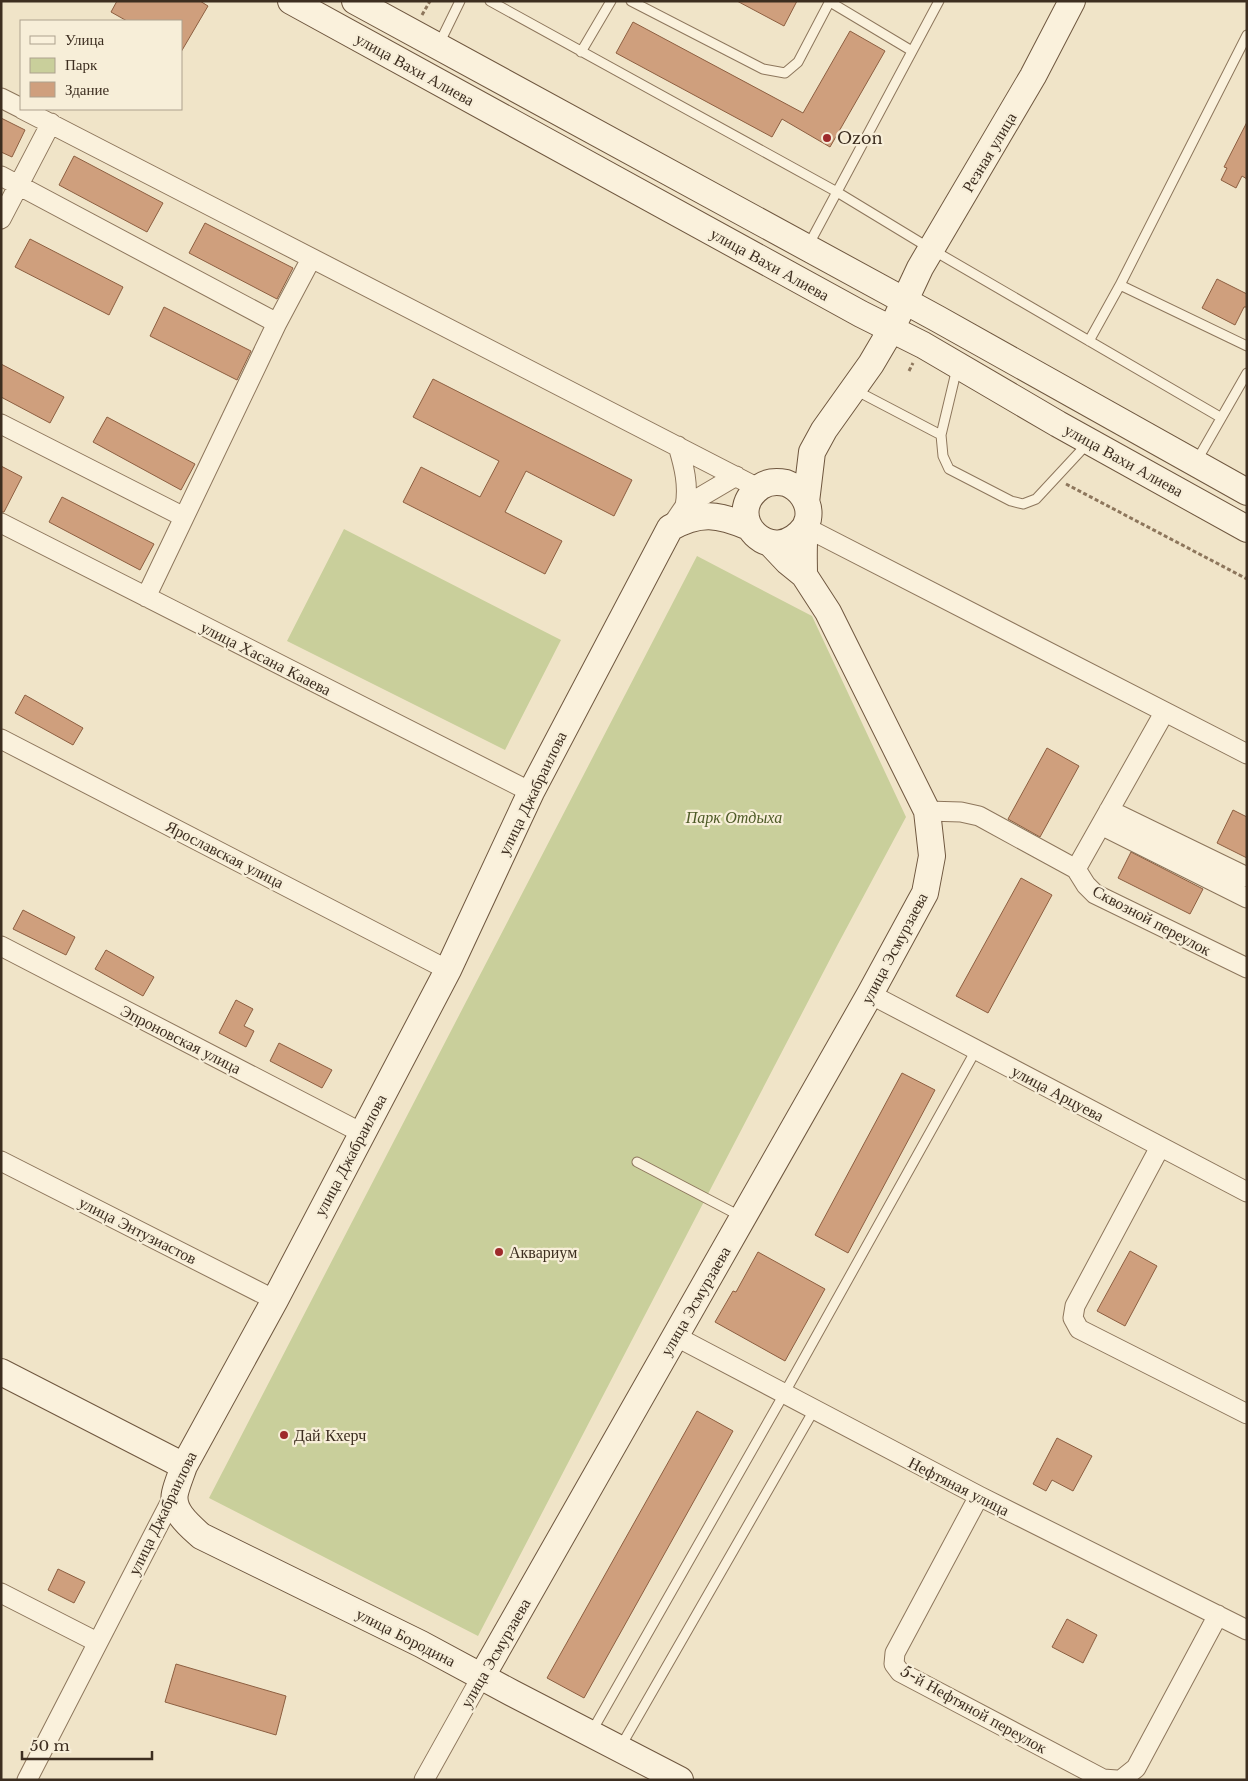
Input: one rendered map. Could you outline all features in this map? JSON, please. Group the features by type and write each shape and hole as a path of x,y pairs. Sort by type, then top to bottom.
{"street":[{"name":"улица Вахи Алиева","path":"291,1 891,330 923,345 1090,442 1247,529"},
{"name":"улица Вахи Алиева","path":"354,1 938,319 1247,492"},
{"name":"Резная улица","path":"812,452 824,430 891,330 920,268 1033,76 1072,1"},
{"path":"1,98 20,107"},
{"path":"26,110 678,446 755,482 782,482 792,485 800,491 808,508 805,528 804,575"},
{"path":"1,219 51,123"},
{"path":"1,176 277,324"},
{"path":"146,597 277,324 312,259"},
{"path":"1,424 184,517"},
{"path":"678,446 685,470 687,497 685,506"},
{"path":"805,528 791,541 782,544 762,541 754,535 749,527 746,508 755,482 812,452"},
{"path":"806,502 812,452"},
{"name":"улица Джабраилова","path":"27,1780 174,1495 184,1466 275,1300 448,970 530,792 670,528 685,506 755,482"},
{"path":"670,528 682,521 707,516 718,516 749,527"},
{"name":"улица Хасана Кааева","path":"1,523 530,792"},
{"path":"805,528 1247,754"},
{"name":"улица Эсмурзаева","path":"424,1780 870,994 925,893 932,856 927,812 828,612 804,575 788,562 772,544"},
{"path":"1076,869 1164,713"},
{"name":"Ярославская улица","path":"1,739 448,970"},
{"name":"Сквозной переулок","path":"927,812 961,812 979,816 1076,869 1086,885 1095,894 1247,968"},
{"path":"1105,817 1247,877"},
{"path":"1105,817 1247,898"},
{"name":"Эпроновская улица","path":"1,946 362,1133"},
{"name":"улица Арцуева","path":"870,994 1247,1192"},
{"path":"1160,1147 1075,1306 1073,1318 1079,1329 1247,1414"},
{"name":"улица Энтузиастов","path":"1,1161 275,1300"},
{"name":"Нефтяная улица","path":"675,1336 978,1496 1247,1630"},
{"path":"1,1372 184,1466"},
{"name":"улица Бородина","path":"174,1495 177,1510 188,1525 202,1536 421,1644 680,1780"},
{"name":"5-й Нефтяной переулок","path":"978,1496 895,1654 894,1664 900,1672 1103,1779 1117,1780"},
{"path":"1,1593 98,1642"},
{"path":"1121,1780 1136,1768 1218,1615"}],"lane":[{"path":"438,47 460,1"},
{"path":"490,1 837,192 931,249 1220,416"},
{"path":"581,52 611,1"},
{"path":"632,1 763,69 785,73 798,62 830,2 912,51"},
{"path":"806,248 939,1"},
{"path":"1089,341 1120,285 1247,35"},
{"path":"1120,285 1247,346"},
{"path":"958,366 941,436 943,456 949,469 1011,502 1024,504 1036,499 1090,442"},
{"path":"1195,463 1220,416 1247,373"},
{"path":"853,389 941,436"},
{"path":"590,1734 784,1394 976,1050"},
{"path":"637,1162 743,1217"},
{"path":"619,1749 814,1410"}],"path":[{"path":"1056,479 1247,579"}],"green space":[{"path":"344,529 561,640 505,750 287,641"},
{"name":"Парк Отдыха","path":"697,556 812,616 906,817 478,1636 209,1498"}],"building":[{"path":"117,1 200,1 208,6 182,50 182,20 125,20 111,12"},
{"path":"737,1 797,1 784,26"},
{"path":"633,22 803,113 850,31 885,51 830,147 782,119 772,137 616,53"},
{"path":"1,118 25,130 12,157 1,152"},
{"path":"1247,122 1247,179 1242,176 1236,188 1221,180 1227,168 1224,167"},
{"path":"74,156 163,203 147,232 59,185"},
{"path":"205,223 293,268 277,299 189,253"},
{"path":"30,239 123,287 109,315 15,267"},
{"path":"1217,279 1247,294 1247,307 1244,307 1235,325 1202,308"},
{"path":"164,307 251,351 237,380 150,336"},
{"path":"1,364 64,397 50,423 1,397"},
{"path":"433,379 632,480 614,516 526,471 505,512 562,541 545,574 403,502 421,467 480,497 499,461 413,417"},
{"path":"107,417 195,464 181,490 93,442"},
{"path":"1,466 22,477 4,512 1,512"},
{"path":"62,497 154,544 140,570 49,522"},
{"path":"25,695 83,728 73,745 15,713"},
{"path":"1047,748 1079,766 1040,837 1008,819"},
{"path":"1233,810 1247,817 1247,858 1217,843"},
{"path":"1131,852 1203,889 1190,914 1118,878"},
{"path":"1021,878 1052,895 988,1013 956,996"},
{"path":"23,910 75,937 66,955 13,929"},
{"path":"106,950 154,977 143,996 95,969"},
{"path":"236,1000 253,1009 244,1026 254,1031 246,1047 219,1033"},
{"path":"279,1043 332,1070 322,1088 270,1061"},
{"path":"902,1073 935,1090 848,1253 815,1235"},
{"path":"1130,1251 1157,1266 1125,1326 1097,1311"},
{"path":"758,1252 825,1289 785,1361 715,1322 733,1291 736,1292"},
{"path":"697,1411 733,1431 584,1698 547,1678"},
{"path":"1057,1438 1092,1456 1073,1491 1052,1480 1046,1491 1033,1484"},
{"path":"58,1569 85,1582 74,1603 48,1590"},
{"path":"1067,1619 1097,1635 1083,1663 1052,1647"},
{"path":"176,1664 286,1696 276,1735 165,1702"}],"place":[{"name":"Ozon","path":"827,138"},
{"name":"Аквариум","path":"499,1252"},
{"name":"Дай Кхерч","path":"284,1435"}]}
